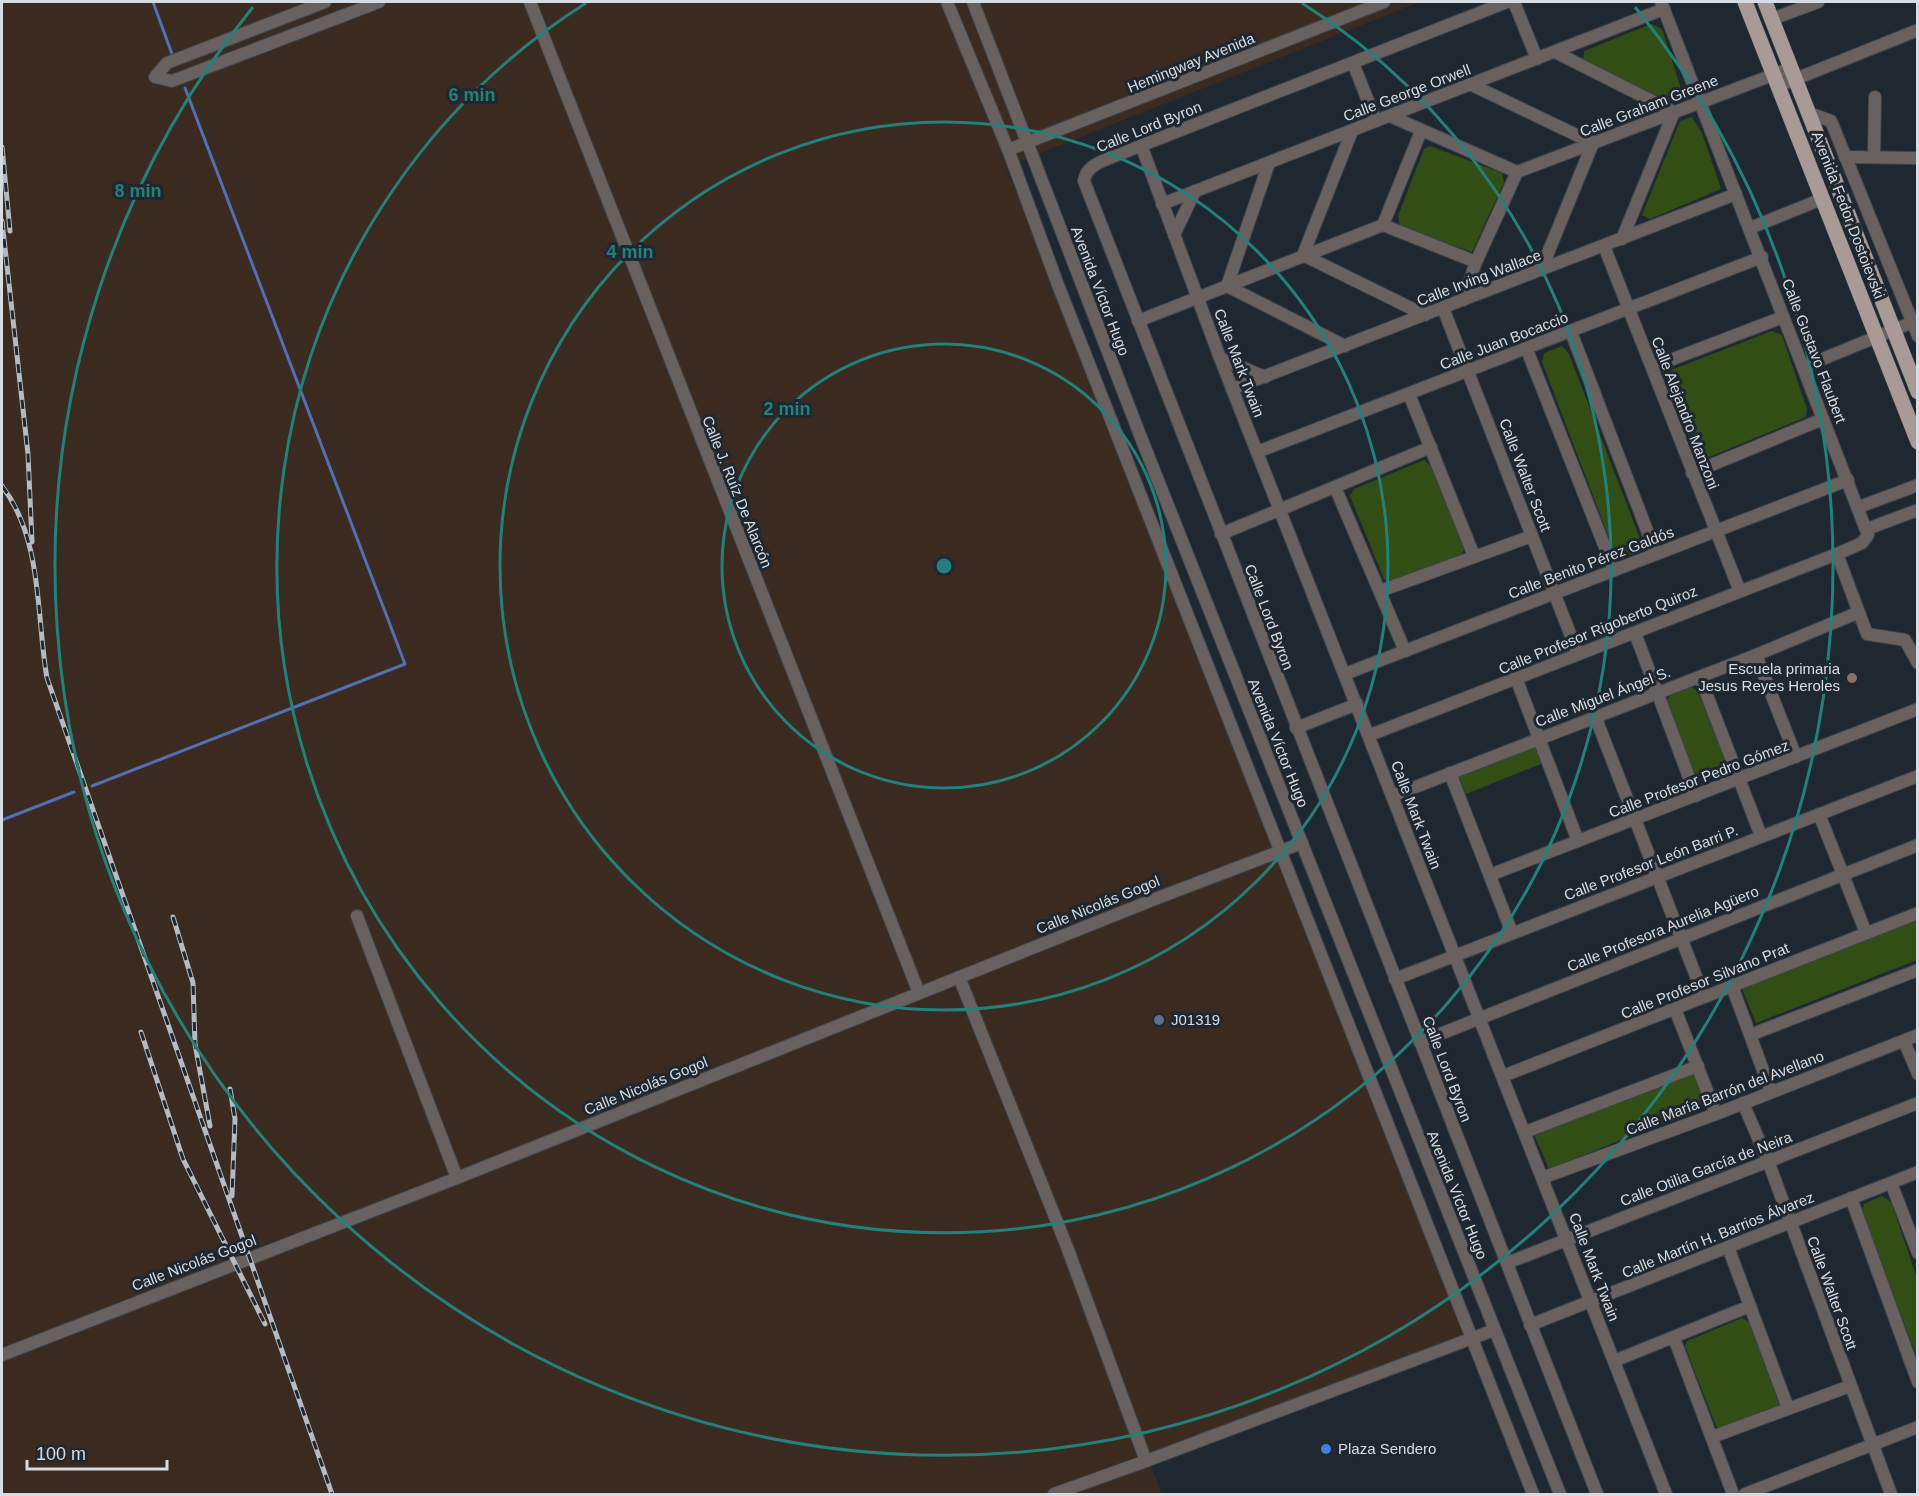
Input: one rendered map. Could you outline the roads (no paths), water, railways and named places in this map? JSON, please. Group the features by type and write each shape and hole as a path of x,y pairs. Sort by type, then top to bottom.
{"main road":[{"name":"Avenida Fedor Dostoievski","path":"1745,2 1917,442"},
{"name":"Avenida Fedor Dostoievski","path":"1765,2 1917,392"}],"street":[{"path":"325,2 167,63 155,77 172,81 379,2"},
{"name":"Calle J. Ruíz De Alarcón","path":"530,2 919,993"},
{"path":"947,2 1008,150 1533,1494"},
{"name":"Avenida Víctor Hugo","path":"973,2 1560,1494"},
{"name":"Hemingway Avenida","path":"1008,150 1384,2"},
{"name":"Calle Lord Byron","path":"1506,2 1091,166 1085,175 1084,182 1597,1494"},
{"path":"1514,2 1537,59"},
{"path":"1772,19 1818,2"},
{"name":"Calle George Orwell","path":"1162,204 1555,52 1662,5"},
{"name":"Calle Gustavo Flaubert","path":"1662,5 1702,102 1783,317 1867,529"},
{"path":"961,37 982,27"},
{"name":"Calle Graham Greene","path":"1517,172 1702,102 1776,80 1917,30"},
{"path":"1555,52 1674,112 1622,239"},
{"path":"196,53 203,70"},
{"path":"1353,63 1376,121"},
{"path":"1470,84 1593,143 1541,270"},
{"path":"1874,157 1875,96"},
{"path":"1809,113 1831,121 1915,321 1917,336"},
{"path":"1390,116 1517,172 1476,262 1463,300"},
{"path":"1303,255 1352,130"},
{"path":"1383,225 1421,131"},
{"name":"Calle Mark Twain","path":"1141,145 1232,389 1370,735 1666,1494"},
{"path":"1845,157 1917,158"},
{"path":"1227,286 1269,163"},
{"path":"1174,235 1195,191"},
{"name":"Calle Irving Wallace","path":"1232,389 1736,194"},
{"path":"1750,228 1822,199"},
{"path":"1138,321 1383,225 1476,262"},
{"name":"Calle Alejandro Manzoni","path":"1604,246 1739,590"},
{"path":"1303,255 1425,315"},
{"name":"Calle Juan Bocaccio","path":"1257,452 1527,350 1629,307 1762,258"},
{"path":"1227,286 1346,346"},
{"name":"Calle Walter Scott","path":"1443,308 1578,654"},
{"path":"1652,367 1783,317"},
{"path":"1803,367 1915,321"},
{"path":"1571,332 1656,554"},
{"path":"1527,350 1614,570"},
{"path":"1220,358 1265,377"},
{"path":"1409,394 1474,556"},
{"path":"1692,472 1823,419"},
{"path":"1221,534 1431,447"},
{"name":"Calle Benito Pérez Galdós","path":"1345,674 1848,480"},
{"path":"1859,507 1917,485"},
{"path":"1335,487 1405,651"},
{"path":"1917,510 1867,529 1866,540 1837,554 1857,613 1867,634 1905,640 1917,663"},
{"path":"1380,591 1532,536"},
{"name":"Calle Profesor Rigoberto Quiroz","path":"1370,735 1635,633 1739,590 1837,554"},
{"name":"Calle Miguel Ángel S.","path":"1392,796 1756,655 1857,613"},
{"path":"1635,633 1696,796"},
{"path":"1756,655 1796,757"},
{"path":"1700,677 1761,836"},
{"path":"1516,678 1578,842"},
{"path":"1296,728 1357,704"},
{"name":"Calle Profesor Pedro Gómez","path":"1490,875 1917,709"},
{"path":"1594,717 1704,997"},
{"path":"1450,772 1512,933"},
{"name":"Calle Profesor León Barri P.","path":"1395,979 1917,776"},
{"path":"1819,814 1866,933"},
{"name":"Calle Nicolás Gogol","path":"2,1355 457,1178 959,977 1302,843"},
{"name":"Calle Profesora Aurelia Agüero","path":"1420,1041 1917,845"},
{"name":"Calle Profesor Silvano Prat","path":"1503,1076 1917,913"},
{"path":"357,916 457,1178"},
{"path":"1750,1035 1917,970"},
{"path":"959,977 1067,1247 1146,1461"},
{"path":"1732,986 1771,1092"},
{"path":"1675,1009 1716,1114"},
{"name":"Calle María Barrón del Avellano","path":"1542,1178 1716,1114 1917,1035"},
{"path":"1904,1041 1917,1074"},
{"path":"1525,1132 1698,1066"},
{"name":"Calle Walter Scott","path":"1743,1103 1768,1161 1891,1494"},
{"name":"Calle Otilia García de Neira","path":"1507,1263 1917,1103"},
{"name":"Calle Martín H. Barrios Álvarez","path":"1530,1325 1917,1172"},
{"path":"1891,1183 1917,1253"},
{"path":"1851,1198 1917,1382"},
{"path":"1728,1247 1788,1408"},
{"path":"1614,1361 1750,1306"},
{"path":"1054,1494 1494,1330"},
{"path":"1674,1338 1733,1494"},
{"path":"1712,1437 1850,1386"},
{"path":"1745,1494 1917,1427"}],"waterway":[{"path":"153,2 172,54"},
{"path":"92,786 405,664 185,88"},
{"path":"2,820 74,792"}],"railway":[{"path":"2,147 10,231"},
{"path":"2,221 28,454 32,542"},
{"path":"2,486 25,530 31,554 47,678 332,1494"},
{"path":"173,917 193,983 195,1044 210,1126"},
{"path":"141,1032 183,1159 265,1324"},
{"path":"230,1089 235,1119 232,1196"}],"place":[{"name":"Escuela primaria Jesus Reyes Heroles","path":"1852,678"},
{"name":"J01319","path":"1159,1020"},
{"name":"Plaza Sendero","path":"1326,1449"}]}
